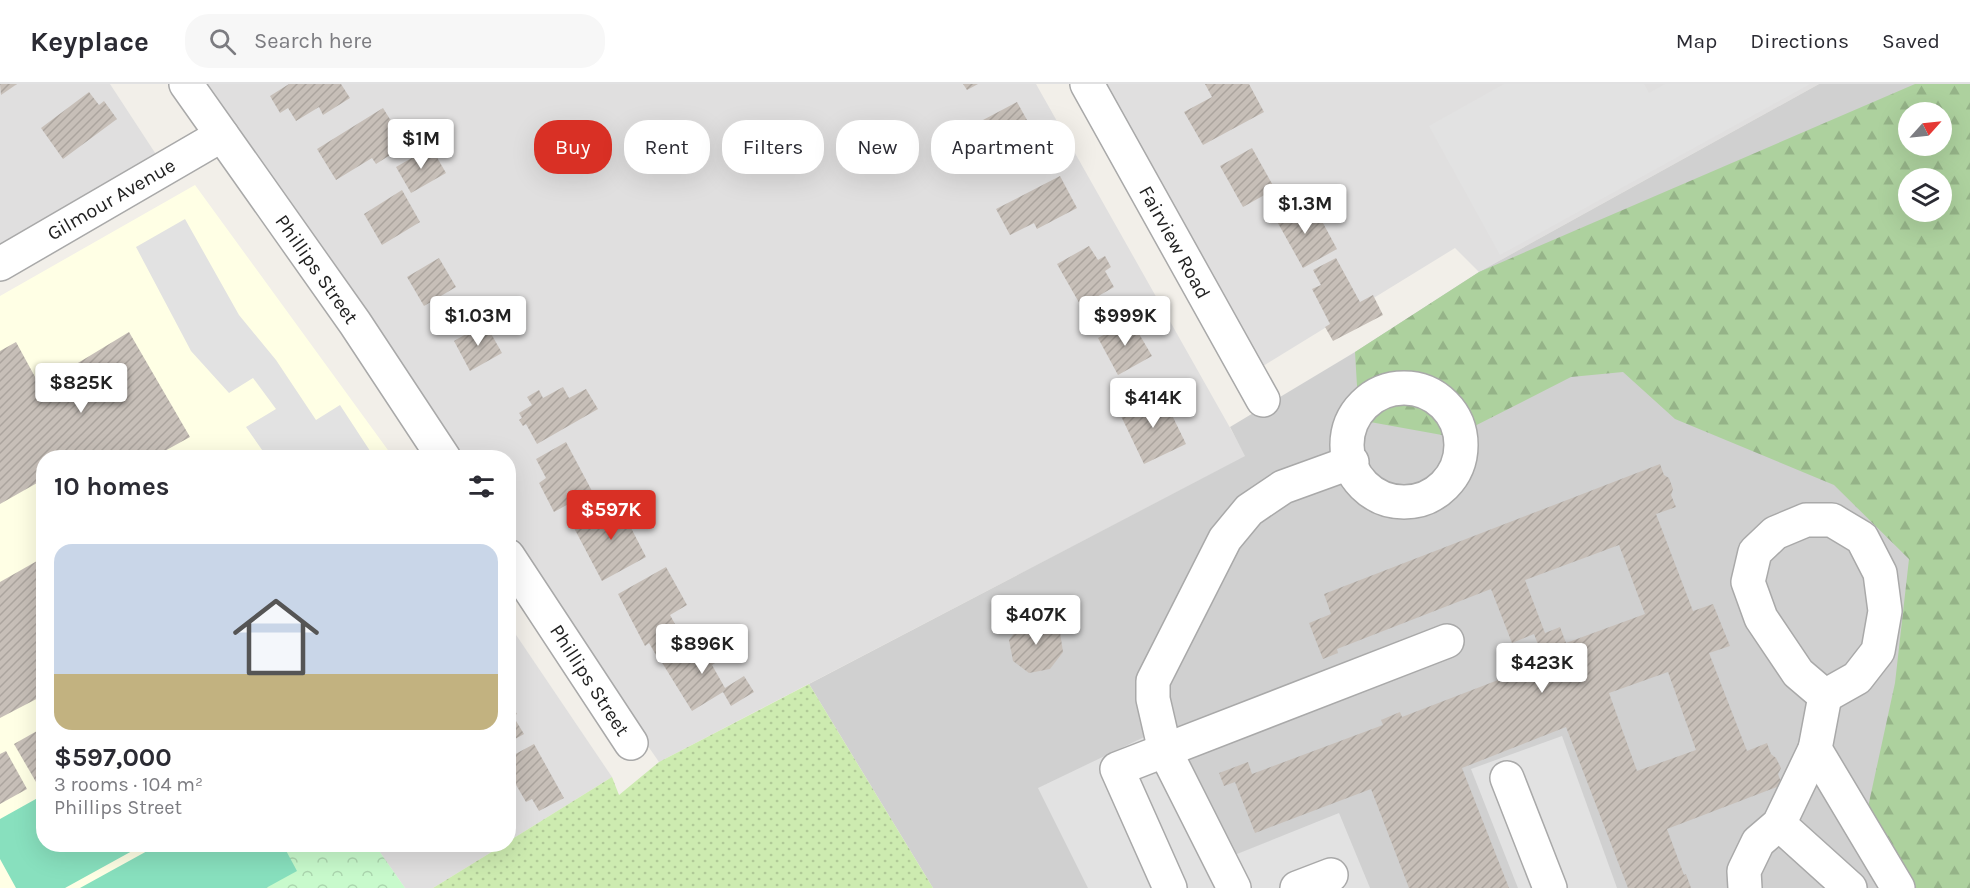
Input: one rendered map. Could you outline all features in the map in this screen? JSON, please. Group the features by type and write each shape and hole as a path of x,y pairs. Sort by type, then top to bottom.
{"street":[{"name":"Phillips Street","path":"186,84 355,323 439,450"},
{"name":"Fairview Road","path":"1087,84 1263,400"},
{"name":"Gilmour Avenue","path":"0,264 222,135"},
{"path":"1234,888 1165,751 1153,699 1153,681 1225,539 1249,510 1283,487 1352,462"},
{"path":"1745,888 1744,871 1758,842 1779,824 1815,749 1825,696 1857,678 1878,651 1885,611 1880,573 1862,538 1832,520 1806,520 1774,533 1755,552 1748,582 1761,618 1798,673 1825,696"},
{"name":"Phillips Street","path":"516,568 631,743"},
{"path":"1170,888 1117,770 1447,641"},
{"path":"1815,749 1898,888"},
{"path":"1507,778 1550,888"},
{"path":"1779,824 1850,888"},
{"path":"1297,888 1331,875"}],"shaded area":[{"path":"0,84 110,84 161,162 0,249"},
{"path":"189,84 1036,84 1056,120 931,120 931,174 1075,174 1075,153 1246,456 659,762 516,555 516,450 443,450"},
{"path":"1083,84 1819,84 1479,272 1455,248 1247,376"},
{"path":"1504,84 1644,84 1649,93 1665,84 1810,84 1500,255 1429,126"},
{"path":"1819,84 1970,84 1970,888 933,888 809,684 1245,456 1230,427 1355,352 1479,272"},
{"path":"195,185 388,450 36,450 36,852 191,852 130,888 0,888 0,296"},
{"path":"185,219 239,315 276,360 316,420 340,405 369,450 262,450 246,427 276,409 253,378 229,393 191,351 136,247"},
{"path":"516,635 612,777 516,837"},
{"path":"1163,728 1227,858 1339,813 1370,888 1088,888 1038,788"},
{"path":"1562,736 1617,888 1518,888 1471,769"},
{"path":"380,852 492,852 433,888 405,888"}],"green space":[{"path":"1915,84 1970,84 1970,888 1901,888 1865,821 1895,683 1909,559 1834,485 1675,419 1623,372 1571,377 1453,437 1359,420 1355,352 1479,272"},
{"path":"809,684 933,888 433,888 492,852 516,852 516,837 612,777 619,795 659,762"},
{"path":"36,799 36,852 130,852 65,888 16,888 0,859 0,819"},
{"path":"145,852 287,852 297,871 266,888 80,888"},
{"path":"190,852 380,852 405,888 130,888"}],"building":[{"path":"0,84 17,84 1,95"},
{"path":"289,84 341,84 350,98 323,115 319,107 296,121 288,108 280,113 270,96"},
{"path":"963,84 978,84 967,90"},
{"path":"1205,84 1249,84 1264,112 1203,145 1184,112 1212,97"},
{"path":"89,92 99,105 104,101 117,119 63,159 41,128"},
{"path":"1017,102 1027,120 983,120"},
{"path":"383,108 406,145 376,164 372,158 336,180 317,149"},
{"path":"431,147 446,173 411,193 396,167"},
{"path":"1252,148 1275,189 1243,207 1220,166"},
{"path":"1060,176 1077,208 1037,229 1034,223 1010,235 996,209"},
{"path":"402,190 420,222 382,245 364,214"},
{"path":"1298,202 1307,218 1317,212 1337,249 1303,268 1274,216"},
{"path":"1089,246 1098,260 1105,256 1111,267 1105,271 1114,287 1081,306 1057,264"},
{"path":"439,258 456,287 424,306 407,277"},
{"path":"1336,258 1360,302 1373,295 1383,315 1333,341 1325,327 1330,324 1312,289 1321,285 1313,270"},
{"path":"1131,320 1152,356 1118,375 1098,338"},
{"path":"485,323 502,353 470,371 454,341"},
{"path":"129,332 190,437 166,450 36,450 36,484 0,504 0,351 16,342 40,386"},
{"path":"563,387 569,398 586,389 598,409 537,444 526,424 523,426 519,420 522,418 519,413 532,405 527,397 539,390 543,398"},
{"path":"1164,393 1186,444 1144,464 1120,414"},
{"path":"566,442 592,491 554,512 539,483 546,478 536,459"},
{"path":"1660,464 1664,475 1669,478 1673,489 1671,495 1676,507 1656,514 1693,611 1713,604 1730,646 1709,653 1747,751 1767,743 1771,754 1781,768 1778,774 1782,785 1667,829 1691,888 1628,888 1566,727 1462,768 1509,888 1409,888 1371,789 1255,833 1235,782 1224,786 1219,773 1248,762 1252,774 1383,725 1381,720 1400,712 1402,717 1545,662 1534,634 1512,643 1491,589 1337,649 1338,653 1323,659 1309,623 1331,614 1324,594","holes":["1619,545 1645,614 1566,643 1560,627 1545,633 1525,580","1668,672 1696,750 1637,771 1609,693"]},
{"path":"625,501 636,523 630,526 646,557 602,581 574,528"},
{"path":"36,562 36,699 0,718 0,582"},
{"path":"666,567 687,605 670,615 684,640 656,655 649,643 645,646 618,594"},
{"path":"1042,620 1060,632 1063,652 1050,669 1029,673 1013,661 1009,640 1022,623"},
{"path":"705,635 720,660 712,665 725,688 744,676 754,692 731,706 723,692 692,711 661,661"},
{"path":"516,721 524,734 516,738"},
{"path":"36,732 36,782 14,744"},
{"path":"534,744 564,798 539,811 532,799 526,802 516,785 516,754"},
{"path":"6,751 27,789 0,804 0,754"}]}
